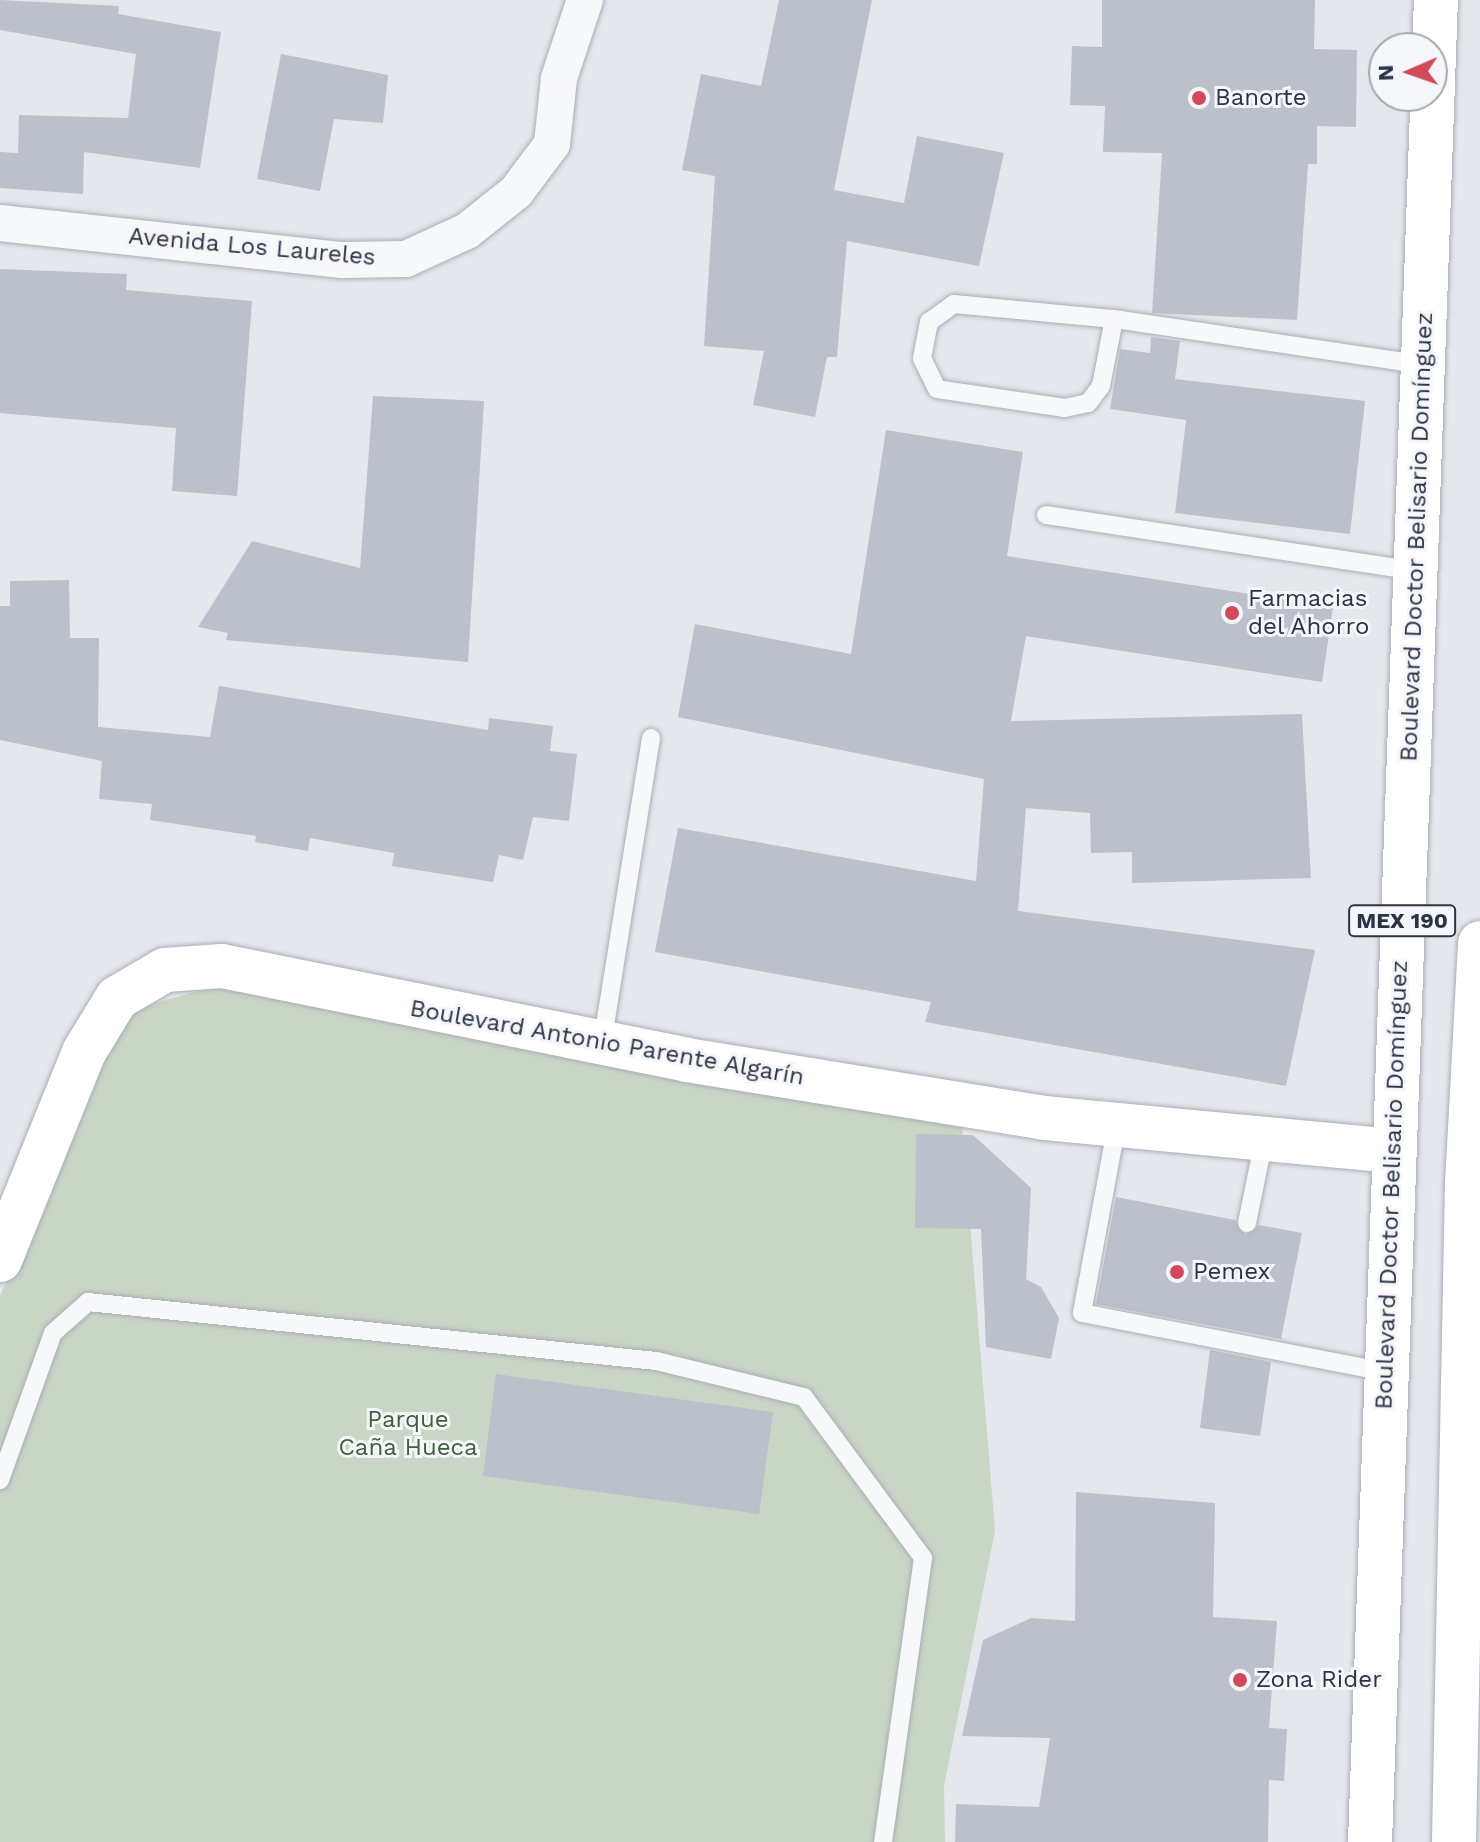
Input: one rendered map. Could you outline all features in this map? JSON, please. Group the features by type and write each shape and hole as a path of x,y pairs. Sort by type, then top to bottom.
{"main road":[{"name":"Boulevard Doctor Belisario Domínguez","path":"1370,1842 1392,1151 1436,0"},
{"name":"MEX 190","path":"1454,1842 1468,1753 1474,1185 1480,943"},
{"name":"Boulevard Antonio Parente Algarín","path":"0,1260 84,1052 117,998 165,970 222,966 602,1044 1117,1124 1392,1151"}],"street":[{"name":"Avenida Los Laureles","path":"0,223 342,260 406,259 492,211 552,144 559,78 585,0"}],"lane":[{"path":"1114,319 1101,386 1088,403 1065,408 937,389 922,358 929,322 954,304 1114,319 1424,365"},
{"path":"1046,515 1416,571"},
{"path":"602,1044 651,738"},
{"path":"1117,1124 1082,1313 1222,1336 1385,1372"},
{"path":"1247,1223 1264,1140"},
{"path":"0,1480 53,1333 88,1302 656,1361 804,1397 923,1558 883,1842"}],"green space":[{"name":"Parque Caña Hueca","path":"213,987 961,1112 995,1531 944,1786 945,1842 0,1842 0,1296 120,1013"}],"building":[{"path":"0,0 119,6 118,14 221,32 200,168 84,152 83,194 0,188 0,152 18,153 19,115 128,118 136,54 0,30"},
{"path":"779,0 872,0 834,190 904,203 917,136 1004,153 979,266 847,241 837,357 827,357 815,417 753,405 764,351 704,346 715,176 682,170 701,74 761,86"},
{"path":"1102,0 1315,0 1314,49 1357,50 1356,127 1317,126 1317,164 1308,164 1297,320 1152,313 1162,153 1103,152 1105,106 1070,105 1072,46 1102,47"},
{"path":"281,54 388,75 383,123 334,119 320,191 257,179"},
{"path":"0,269 127,274 126,290 252,301 237,496 172,491 176,428 0,413"},
{"path":"1151,337 1180,341 1175,379 1365,401 1350,534 1175,513 1186,420 1110,409 1120,349 1150,353"},
{"path":"373,396 484,401 468,662 226,640 228,633 198,627 252,541 360,568"},
{"path":"886,430 1023,452 1007,556 1333,607 1322,682 1026,636 1011,721 1302,714 1311,878 1132,883 1132,852 1091,853 1090,813 1026,808 1018,911 1315,950 1286,1086 925,1022 931,1002 655,952 678,828 976,881 984,779 678,717 695,624 851,654"},
{"path":"69,580 70,638 99,638 98,727 210,737 219,686 488,730 489,718 553,726 550,751 577,754 569,821 533,817 523,860 499,855 493,882 392,866 394,853 310,838 308,851 255,842 256,836 150,820 152,804 99,799 102,761 0,740 0,606 10,606 10,581"},
{"path":"916,1134 973,1135 1031,1188 1026,1279 1041,1287 1059,1318 1051,1359 986,1347 981,1229 915,1228"},
{"path":"1116,1197 1235,1220 1245,1235 1259,1225 1302,1233 1281,1339 1096,1304"},
{"path":"1210,1350 1271,1362 1260,1436 1200,1428"},
{"path":"496,1374 773,1412 759,1514 483,1476"},
{"path":"1076,1492 1215,1503 1213,1617 1277,1621 1269,1728 1287,1729 1284,1781 1269,1780 1268,1842 955,1842 956,1804 1039,1807 1050,1738 962,1736 983,1640 1031,1618 1075,1621"}],"place":[{"name":"Banorte","path":"1199,98"},
{"name":"Farmacias del Ahorro","path":"1232,613"},
{"name":"Pemex","path":"1177,1272"},
{"name":"Zona Rider","path":"1240,1680"}]}
